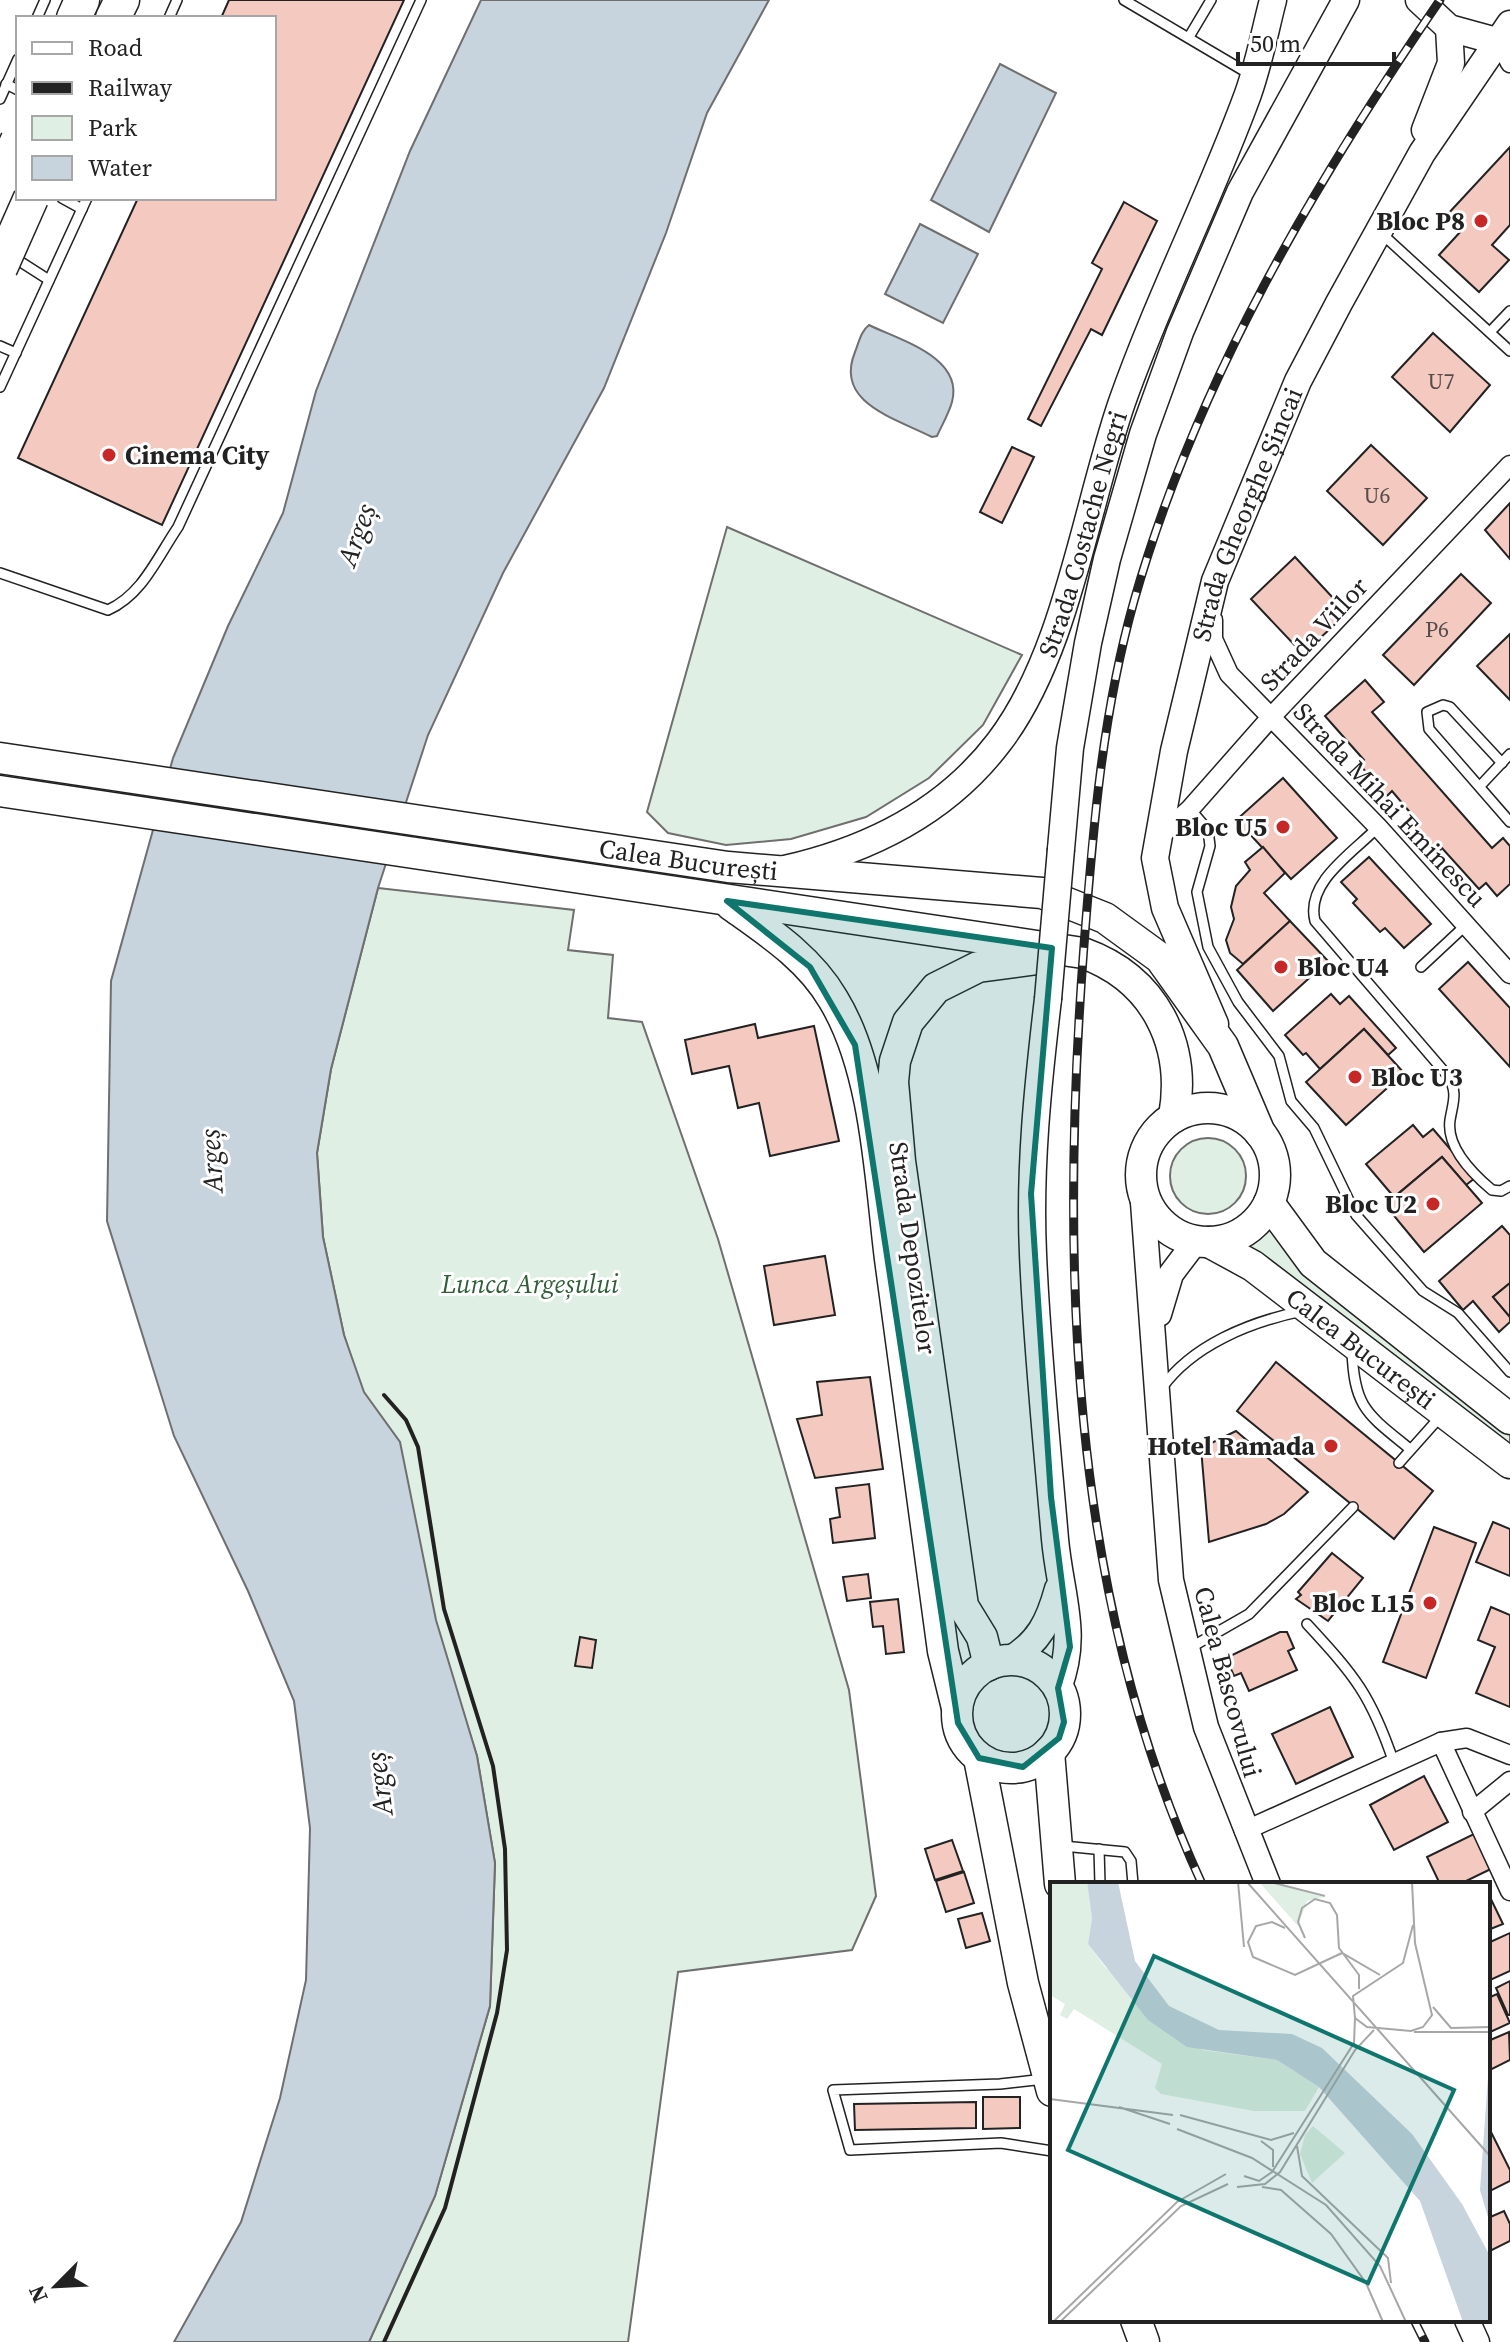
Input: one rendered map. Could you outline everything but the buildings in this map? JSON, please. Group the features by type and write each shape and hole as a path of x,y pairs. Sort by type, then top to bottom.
{"highway":[{"path":"0,180 16,144"},
{"path":"0,268 30,200"}],"main road":[{"name":"Strada Costache Negri","path":"776,871 854,849 890,834 930,809 967,780 1013,720 1047,652 1097,482 1151,322 1254,77 1273,0"},
{"name":"Strada Costache Negri","path":"1059,1586 1037,1321 1031,1194 1034,1120 1077,703 1115,529 1161,383 1240,192 1293,102 1346,0"},
{"path":"1419,0 1449,28 1507,43"},
{"path":"1422,153 1426,124 1451,63 1449,28"},
{"name":"Strada Gheorghe Șincai","path":"1223,1046 1165,908 1155,858 1156,840 1215,581 1298,381 1379,231 1422,153 1507,43"},
{"name":"Strada Costache Negri","path":"1240,192 1251,137 1254,77"},
{"name":"Calea București","path":"0,758 626,853 776,871 1013,888 1042,893 1079,906 1113,923 1160,958 1223,1046 1260,1133"},
{"name":"Calea București","path":"14,793 1083,953 1120,971 1156,1007 1166,1025 1178,1069 1174,1117"},
{"name":"Strada Depozitelor","path":"727,901 810,967 839,1010 855,1045 866,1090 881,1186 943,1651 957,1708"},
{"name":"Strada Depozitelor","path":"1000,1662 963,1606 900,1161 893,1082 895,1061 908,1022 936,988 947,981 978,967 1083,953"},
{"path":"1196,1109 1220,1109 1242,1117 1260,1133 1274,1167 1269,1203 1243,1232 1202,1242 1183,1238 1161,1223 1142,1189 1144,1154 1156,1133 1174,1117 1196,1109"},
{"name":"Calea București","path":"1269,1203 1313,1263 1510,1419"},
{"name":"Calea București","path":"1202,1242 1253,1266 1442,1414 1510,1463"},
{"path":"1050,2085 1023,1983 979,1758 962,1736 957,1708 967,1682 1030,1648 1041,1635 1050,1619 1059,1586"},
{"path":"979,1758 1008,1768 1037,1761 1049,1752 1059,1738 1064,1722 1058,1688 1070,1647 1059,1586"},
{"path":"1000,1662 1038,1668 1058,1688"},
{"path":"1049,1752 1060,1882"},
{"path":"1137,2322 1144,2342"}],"street":[{"name":"Strada Viilor","path":"1156,840 1190,809 1272,716 1510,465"},
{"name":"Strada Mihai Eminescu","path":"1215,581 1213,639 1229,674 1378,827 1466,925 1503,953 1510,974"},
{"name":"Calea Bascovului","path":"1142,1189 1156,1344 1164,1517 1185,1651 1206,1727 1244,1831 1267,1882"},
{"name":"Calea Bascovului","path":"1156,1344 1164,1292 1171,1274 1202,1242"},
{"path":"1244,1831 1441,1742 1467,1738 1510,1755"},
{"path":"1441,1742 1510,1891"},
{"path":"1472,1812 1510,1781"},
{"path":"1468,2322 1477,2342"}],"lane":[{"path":"162,0 176,3"},
{"path":"0,573 108,610 124,603 140,587 178,527 421,0"},
{"path":"1124,0 1254,77"},
{"path":"1189,37 1211,0"},
{"path":"0,99 16,63"},
{"path":"6,84 16,89"},
{"path":"66,200 82,209"},
{"path":"0,387 86,200"},
{"path":"1379,231 1510,351"},
{"path":"0,249 49,280"},
{"path":"1490,332 1510,311"},
{"path":"0,346 16,353"},
{"path":"1502,763 1450,707 1443,705 1427,712 1429,729 1509,818"},
{"path":"1480,786 1510,754"},
{"path":"1190,809 1208,830 1210,846 1197,892 1208,947 1238,1002 1275,1049 1291,1101 1314,1128 1356,1215 1376,1240 1423,1291 1467,1322 1484,1346 1510,1372"},
{"path":"1378,827 1323,881 1312,907 1315,921 1448,1076 1454,1087 1455,1103 1450,1122 1452,1140 1462,1157 1492,1190 1501,1191 1510,1186"},
{"path":"1421,967 1466,925"},
{"path":"1159,1392 1177,1369 1205,1349 1265,1320 1310,1310"},
{"path":"1352,1343 1354,1387 1358,1399 1366,1411 1410,1449"},
{"path":"1399,1463 1442,1414"},
{"path":"1185,1651 1249,1614 1353,1507"},
{"path":"1307,1624 1356,1678 1377,1713 1394,1763"},
{"path":"1057,1846 1125,1852 1131,1861 1133,1882"},
{"path":"1099,1849 1100,1882"},
{"path":"1050,2085 833,2090 850,2150 1001,2143 1050,2151"}],"highlighted area":[{"path":"727,901 1052,948 1031,1194 1051,1497 1070,1647 1058,1688 1064,1722 1059,1738 1023,1767 979,1758 958,1723 855,1045 810,967"}],"green space":[{"path":"727,527 1022,655 983,725 929,778 866,817 791,839 726,845 668,833 647,812"},
{"name":"Lunca Argeșului","path":"378,888 574,910 568,950 613,955 608,1018 642,1022 718,1239 849,1690 876,1896 852,1950 678,1972 628,2342 369,2342 435,2196 490,2006 495,1863 477,1756 344,1335 323,1237 317,1153 331,1069"},
{"path":"1201,1138 1215,1138 1229,1144 1240,1155 1246,1176 1243,1191 1235,1203 1215,1214 1201,1214 1187,1208 1176,1197 1170,1183 1170,1169 1176,1155 1187,1144"},
{"path":"1264,1212 1510,1419 1510,1463 1209,1242 1243,1232"}],"water":[{"name":"Argeș","path":"481,0 769,0 707,113 666,233 604,388 503,573 428,735 378,888 331,1069 317,1153 323,1237 344,1335 364,1392 400,1442 436,1620 477,1756 495,1863 490,2006 435,2196 369,2342 174,2342 241,2222 280,2098 306,1980 310,1828 294,1701 248,1591 174,1436 107,1221 111,981 173,758 228,626 283,513 316,391 410,151"},
{"path":"1000,64 1056,93 989,232 931,200"},
{"path":"920,224 978,254 943,323 885,294"},
{"path":"869,325 926,352 948,373 953,386 952,402 937,436 932,437 886,415 860,396 853,384 851,370 860,337"}],"railway":[{"path":"1201,1882 1157,1773 1124,1659 1099,1542 1084,1423 1075,1303 1073,1183 1084,945 1100,772 1114,687 1134,601 1190,441 1263,288 1304,214 1347,141 1440,0"},
{"path":"1415,2322 1425,2342"}],"wall":[{"path":"384,1395 406,1420 418,1447 444,1609 493,1766 505,1849 507,1950 497,2013 445,2208 384,2342"}],"place":[{"name":"Bloc P8","path":"1481,221"},
{"name":"Cinema City","path":"109,455"},
{"name":"Bloc U5","path":"1283,827"},
{"name":"Bloc U4","path":"1281,967"},
{"name":"Bloc U3","path":"1355,1077"},
{"name":"Bloc U2","path":"1433,1204"},
{"name":"Hotel Ramada","path":"1331,1446"},
{"name":"Bloc L15","path":"1430,1603"}]}
